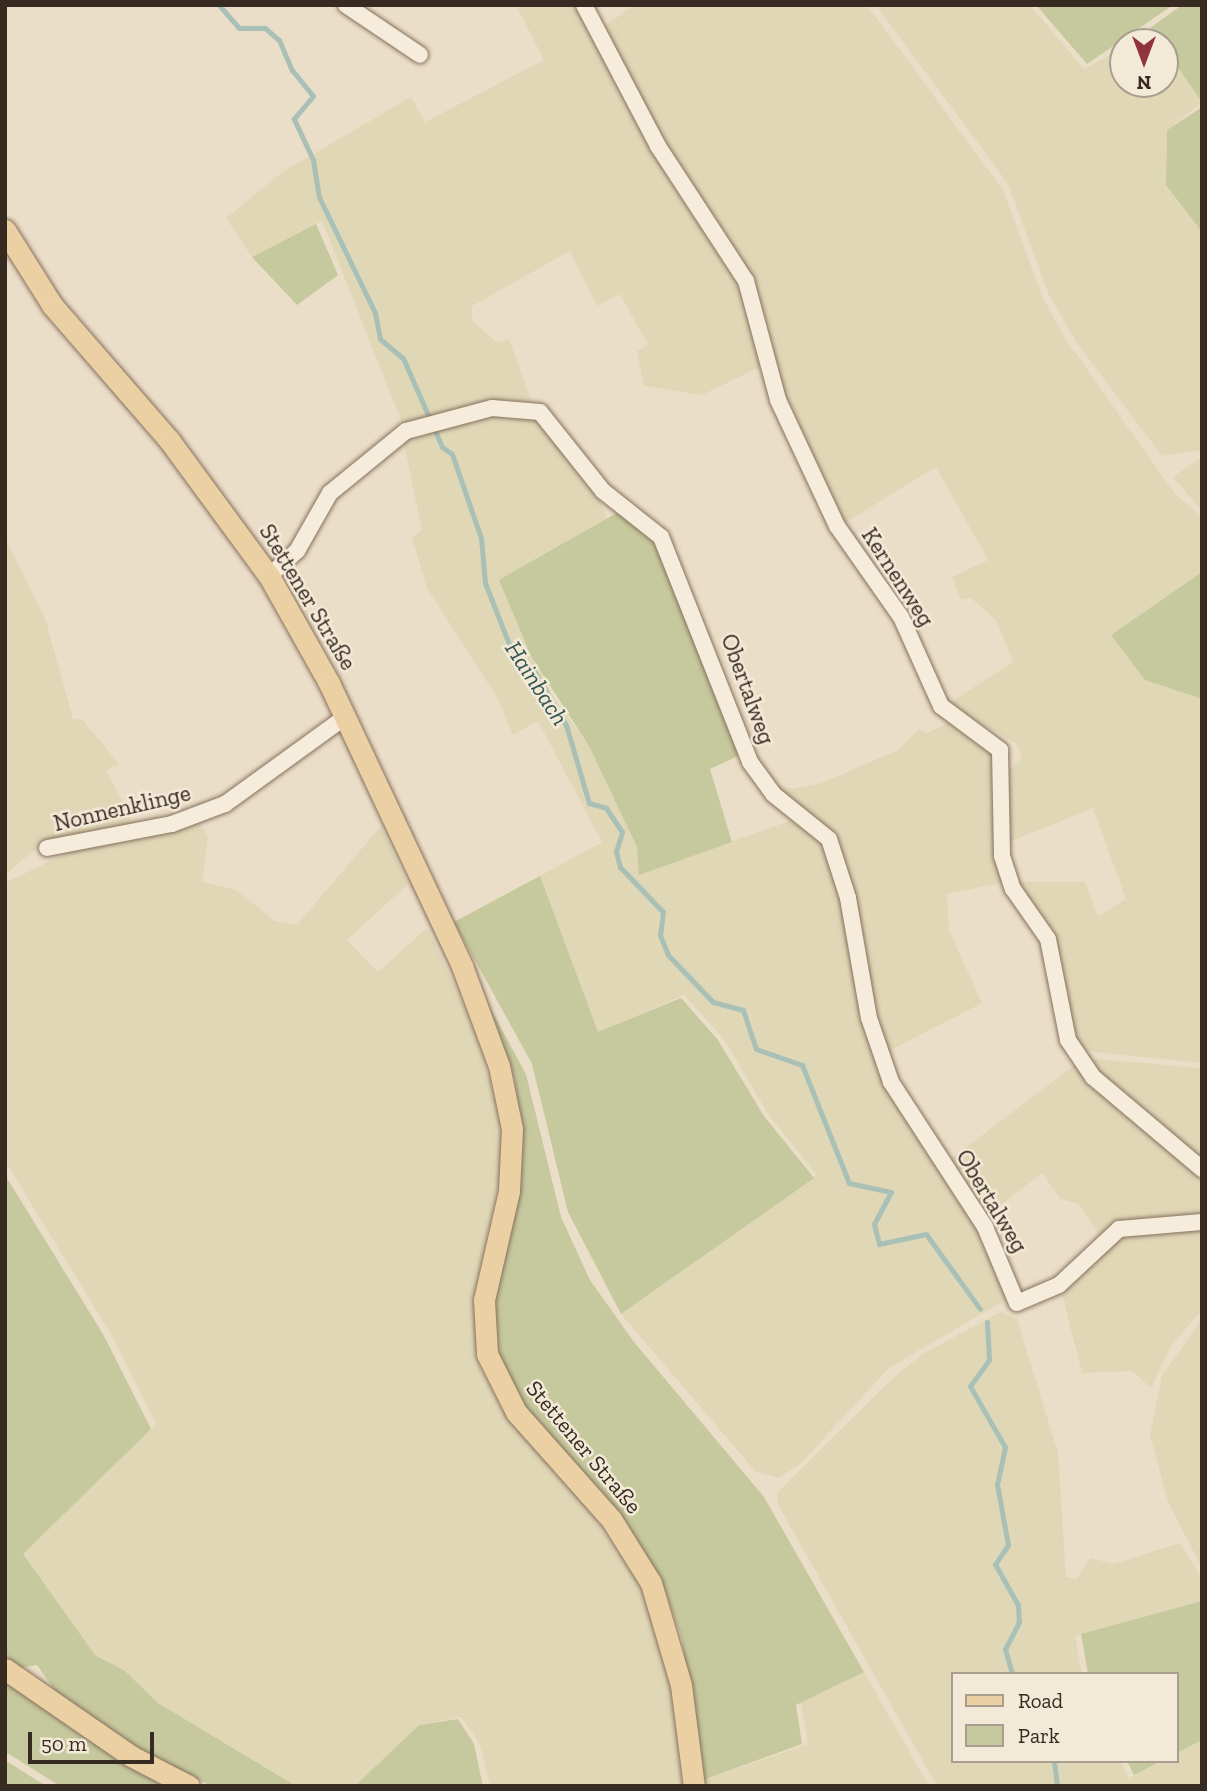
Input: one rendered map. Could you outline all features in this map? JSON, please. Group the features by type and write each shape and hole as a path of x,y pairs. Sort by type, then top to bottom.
{"main road":[{"name":"Stettener Straße","path":"5,230 52,305 177,450 269,576 345,717 492,1046 509,1104 512,1168 484,1300 487,1354 516,1412 611,1519 651,1583 679,1673 694,1786"},
{"path":"5,1669 131,1756 188,1786"}],"street":[{"path":"346,5 421,55"},
{"name":"Kernenweg","path":"584,5 658,146 746,281 778,400 837,526 901,617 941,706 1000,750 1005,866 1016,894 1048,939 1068,1040 1093,1077 1202,1169"},
{"name":"Obertalweg","path":"269,576 298,551 330,493 420,425 500,407 536,410 603,492 666,544 750,762 773,794 817,825 833,846 881,1057 908,1112 985,1227 1017,1303 1059,1285 1119,1230 1202,1222"},
{"name":"Nonnenklinge","path":"47,848 172,824 225,804 345,717"}],"shaded area":[{"path":"516,5 579,5 742,282 764,365 702,395 644,386 637,351 648,345 620,294 597,306 570,251 472,306 472,321 498,343 509,339 531,400 403,425 322,221 252,257 226,218 284,171 411,97 425,122 544,60"},
{"path":"633,5 867,5 1003,190 1043,298 1065,338 1175,494 1202,517 1202,572 1111,635 1145,679 1202,699 1202,1063 1093,1052 1075,1044 1065,996 1021,882 1085,882 1098,917 1126,899 1093,808 1004,844 1007,773 1022,757 1016,743 946,705 1013,662 996,620 971,598 961,600 952,577 988,560 936,467 843,524 781,388 764,325 601,30"},
{"path":"876,5 1030,5 1084,69 1109,56 1109,98 1179,98 1179,70 1202,102 1167,130 1166,184 1202,232 1202,450 1162,456 1077,343 1049,295 1008,184"},
{"path":"472,415 536,415 594,487 607,518 500,581 551,693 589,746 637,847 639,874 798,818 829,846 869,1032 975,1217 1007,1299 889,1368 800,1464 779,1478 756,1472 621,1314 817,1175 768,1114 723,1038 684,995 598,1033 540,876 602,842 538,721 513,735 498,699 427,588 412,537 422,530 403,440"},
{"path":"1202,457 1202,511 1173,477"},
{"path":"5,537 46,621 73,719 82,719 119,764 106,770 134,825 39,846 5,875"},
{"path":"951,721 995,752 1005,882 947,894 949,930 982,1003 883,1054 829,829 769,782 793,789 822,783 898,750 919,729 928,733"},
{"path":"198,821 208,837 202,882 236,890 275,921 297,925 381,826 408,884 347,940 378,972 427,928 473,1023 500,1115 501,1172 473,1300 479,1366 509,1421 586,1505 639,1584 670,1681 682,1786 490,1786 479,1742 461,1717 419,1725 355,1786 296,1786 158,1703 125,1671 95,1655 22,1554 156,1424 112,1336 5,1161 5,883 82,846"},
{"path":"1095,1059 1202,1068 1202,1166 1092,1066"},
{"path":"1076,1064 1202,1174 1202,1310 1171,1346 1151,1388 1133,1371 1082,1373 1061,1290 1105,1243 1079,1204 1061,1199 1042,1173 984,1218 947,1162"},
{"path":"1001,1312 1017,1319 1058,1453 1066,1577 1076,1579 1091,1558 1113,1564 1180,1543 1202,1579 1202,1601 1075,1636 1082,1672 951,1672 951,1763 1121,1763 1129,1778 1157,1763 1179,1763 1179,1752 1202,1740 1202,1786 937,1786 778,1505 777,1493 891,1380 924,1353"},
{"path":"1202,1319 1202,1568 1168,1502 1150,1435 1162,1376"},
{"path":"864,1672 929,1786 703,1786 703,1780 808,1744 801,1702"}],"green space":[{"path":"1036,5 1173,5 1139,28 1109,28 1109,49 1087,64"},
{"path":"1182,5 1202,5 1202,102 1179,69 1179,28 1150,28"},
{"path":"1202,107 1202,232 1166,185 1167,130"},
{"path":"316,224 338,275 297,305 252,257"},
{"path":"620,511 653,533 742,754 710,769 732,842 639,875 637,847 589,746 531,656 499,580"},
{"path":"1202,572 1202,699 1145,680 1111,635"},
{"path":"540,876 598,1032 681,998 718,1040 764,1116 814,1178 621,1314 568,1212 532,1064 454,922"},
{"path":"483,995 526,1074 561,1217 590,1280 634,1342 764,1497 864,1672 796,1705 802,1744 703,1780 682,1639 661,1580 623,1517 521,1402 496,1352 494,1300 520,1192 523,1139 514,1076"},
{"path":"5,1175 103,1334 151,1429 23,1554 95,1655 125,1671 158,1703 296,1786 211,1786 144,1753 56,1692 37,1665 20,1668 5,1658"},
{"path":"1202,1601 1202,1740 1179,1752 1179,1672 1088,1672 1081,1634"},
{"path":"5,1682 116,1759 163,1786 60,1786 5,1752"},
{"path":"458,1719 474,1744 483,1786 355,1786 419,1725"},
{"path":"5,1760 16,1767 46,1786 5,1786"},
{"path":"1128,1763 1157,1763 1134,1775"}],"waterway":[{"name":"Hainbach","path":"219,5 239,28 265,28 279,40 292,70 313,96 294,119 313,160 319,197 375,313 380,339 403,358 442,447 452,454 481,538 485,583 511,649 534,671 566,725 589,803 606,808 622,832 616,852 620,867 663,912 660,935 668,955 713,1002 743,1010 756,1049 802,1065 849,1183 891,1192 874,1224 879,1244 926,1234 980,1309"},
{"name":"Hainbach","path":"987,1322 989,1360 970,1386 1005,1447 997,1484 1008,1545 995,1564 1018,1605 1019,1622 1005,1649 1011,1672"},
{"name":"Hainbach","path":"1054,1763 1057,1786"}]}
